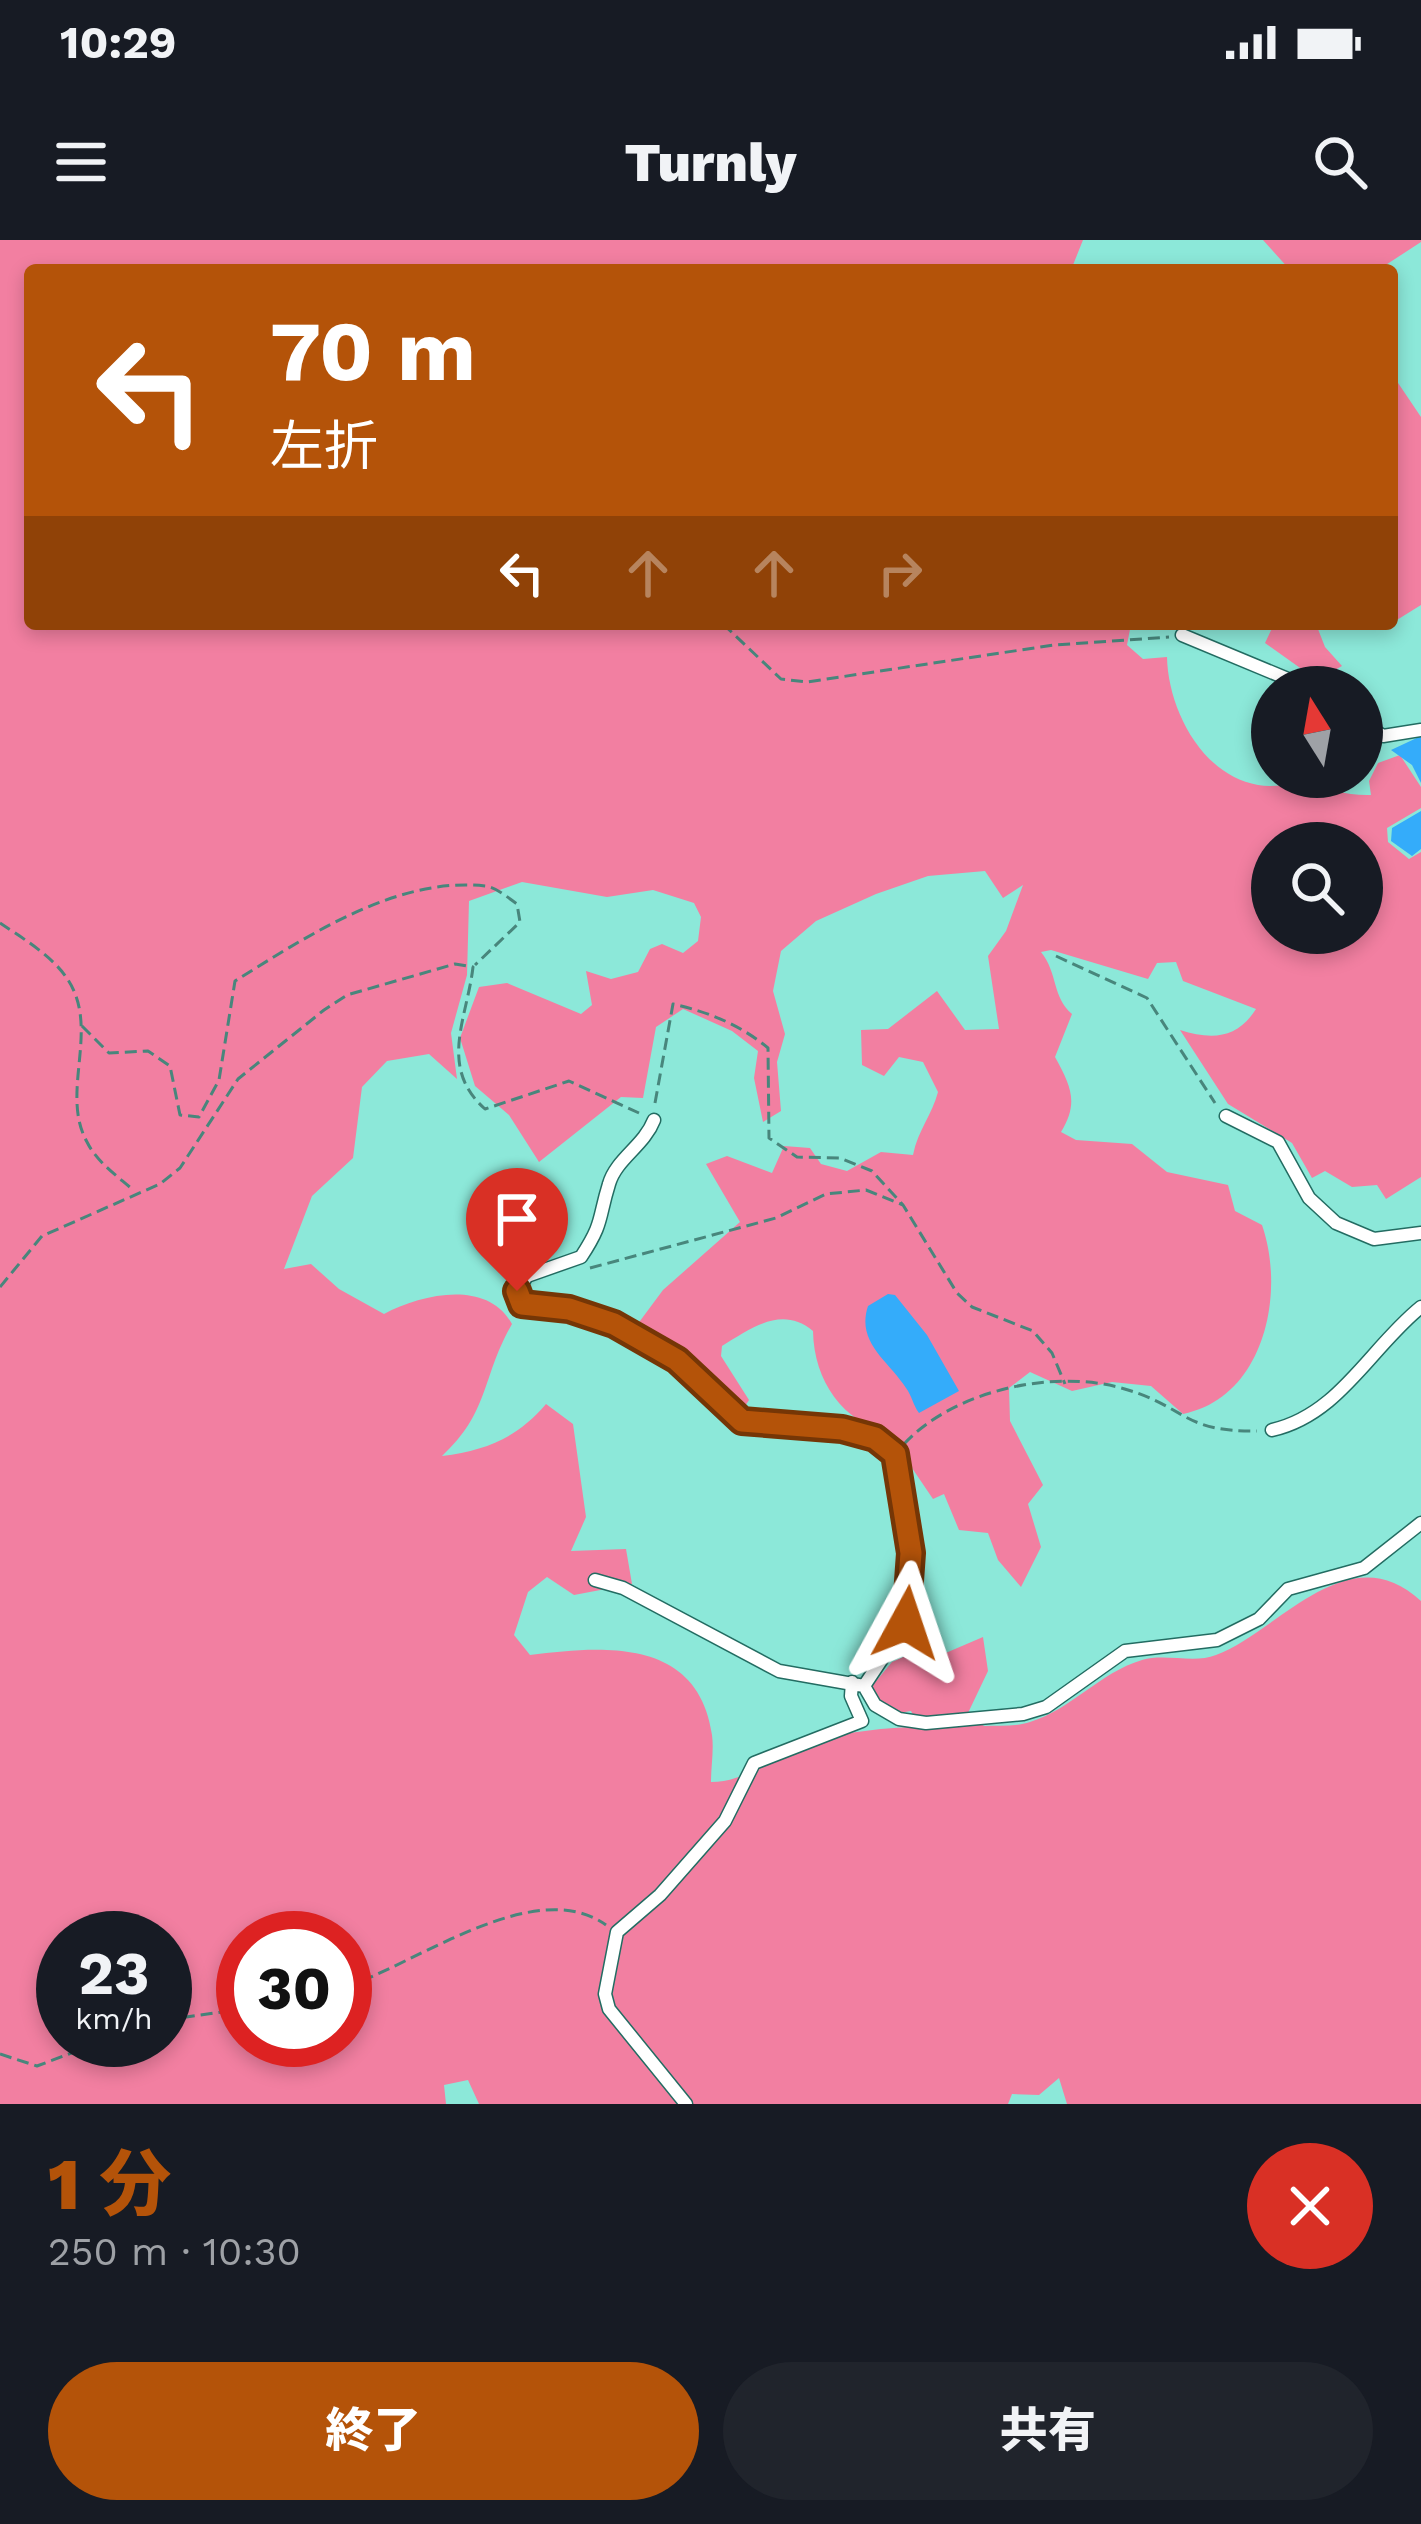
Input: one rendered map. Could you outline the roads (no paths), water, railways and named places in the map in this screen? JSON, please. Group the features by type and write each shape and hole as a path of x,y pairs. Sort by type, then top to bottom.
{"street":[{"path":"1182,635 1257,666"},
{"path":"1383,736 1421,730"},
{"path":"1226,1116 1278,1142 1309,1198 1336,1223 1374,1239 1421,1233"},
{"path":"653,1120 645,1142 609,1183 607,1211 581,1257 527,1276 517,1291 522,1304 569,1309 614,1324 677,1360 742,1421 842,1429 875,1438 895,1454 911,1553 909,1605 892,1648 851,1696 862,1721 754,1763 725,1821 660,1895 617,1932 604,1994 609,2009 686,2104"},
{"path":"1272,1430 1300,1424 1333,1401 1385,1336 1421,1307"},
{"path":"595,1580 622,1588 779,1671 858,1684 874,1705 899,1719 926,1723 1024,1714 1046,1706 1125,1651 1217,1640 1259,1619 1288,1589 1364,1568 1421,1523"}],"water":[{"path":"1421,736 1421,783 1412,765 1391,750"},
{"path":"1421,811 1421,849 1412,856 1391,841 1392,828"},
{"path":"895,1295 927,1335 959,1391 919,1413 866,1330 868,1306"}]}
